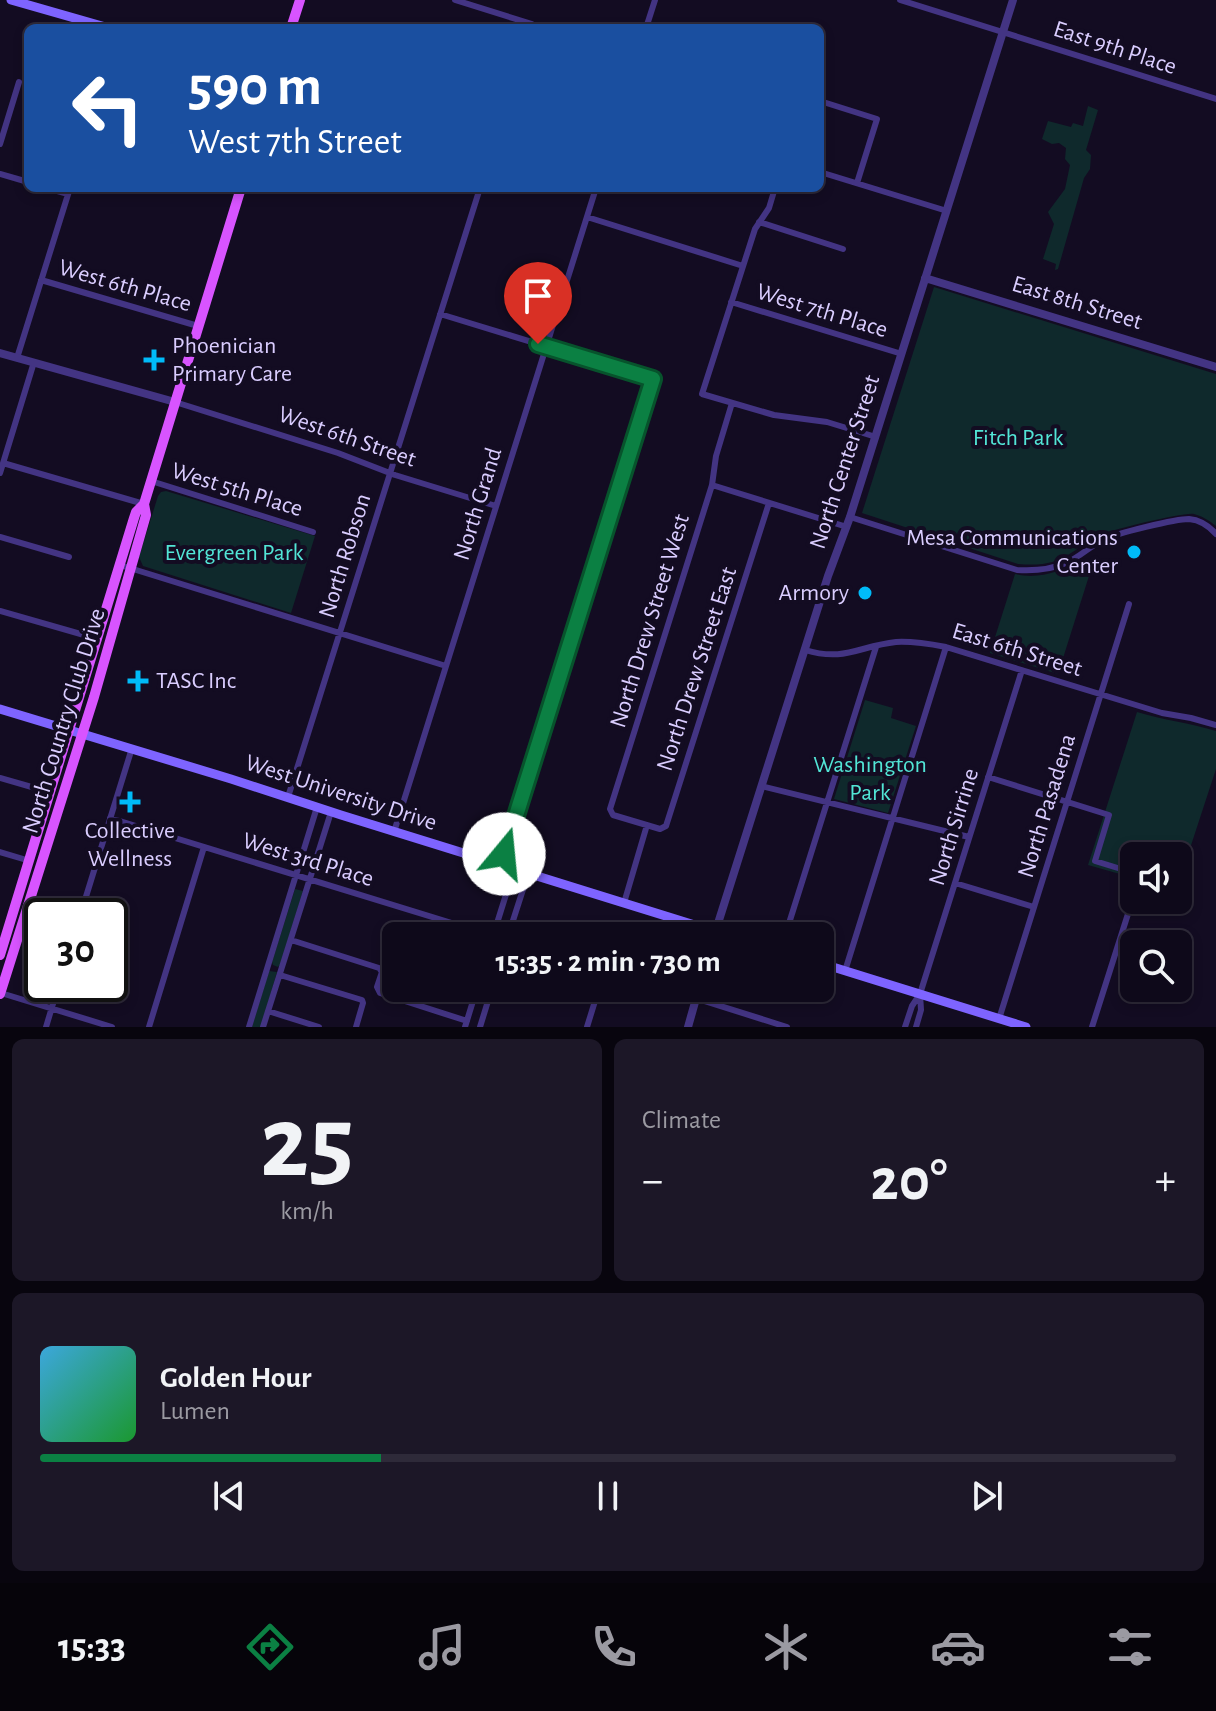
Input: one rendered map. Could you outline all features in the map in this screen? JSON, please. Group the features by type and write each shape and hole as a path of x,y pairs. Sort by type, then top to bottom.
{"main road":[{"path":"11,0 95,24"},
{"path":"292,24 300,0"},
{"name":"North Country Club Drive","path":"0,993 8,933 41,864 82,733 126,566 136,512 144,504 240,192"},
{"name":"North Country Club Drive","path":"0,955 98,639 126,566"},
{"name":"West University Drive","path":"0,709 680,922"},
{"path":"834,967 1024,1027"}],"street":[{"path":"455,0 526,24"},
{"path":"647,24 655,0"},
{"name":"East 9th Place","path":"900,0 1216,99"},
{"name":"North Center Street","path":"719,922 1013,0"},
{"path":"0,144 19,82"},
{"path":"824,102 877,119 857,183"},
{"path":"824,173 947,211"},
{"path":"0,174 24,181"},
{"path":"17,358 69,192"},
{"name":"North Robson","path":"288,797 479,192"},
{"name":"North Grand","path":"394,832 595,192"},
{"path":"774,192 769,208 755,229 702,394 774,415 827,422 876,437"},
{"name":"West 7th Place","path":"587,217 743,266"},
{"path":"759,222 843,249"},
{"name":"East 8th Street","path":"925,278 1216,367"},
{"name":"West 6th Place","path":"41,280 198,326"},
{"name":"West 7th Place","path":"731,302 902,354"},
{"path":"440,314 653,379 500,865"},
{"name":"West 6th Street","path":"0,353 175,402 496,506"},
{"path":"0,473 34,362"},
{"name":"North Drew Street West","path":"647,825 613,815 610,809 712,485 716,456 732,403"},
{"name":"West 5th Place","path":"3,463 144,504"},
{"name":"West 5th Place","path":"151,481 313,532"},
{"path":"712,485 847,527"},
{"name":"North Drew Street East","path":"647,825 660,829 666,826 769,503"},
{"path":"850,517 1017,570 1050,569 1066,564 1104,539 1179,520 1199,522 1216,534"},
{"path":"0,537 69,557"},
{"path":"126,566 446,666"},
{"name":"North Pasadena","path":"999,1019 1129,604"},
{"path":"0,611 98,639"},
{"name":"East 6th Street","path":"805,650 841,655 894,642 946,647 1162,713 1216,725"},
{"path":"789,922 876,647"},
{"path":"845,971 946,647"},
{"name":"North Sirrine","path":"920,994 1022,670"},
{"path":"86,898 132,748"},
{"path":"988,777 1109,815 1095,861 1120,869"},
{"path":"0,778 49,792"},
{"path":"761,786 969,837"},
{"path":"249,1027 317,807"},
{"path":"263,1027 331,812"},
{"name":"West 3rd Place","path":"110,818 449,922"},
{"path":"624,903 647,825"},
{"path":"149,1027 204,847"},
{"path":"0,852 41,864"},
{"path":"498,922 514,869"},
{"path":"513,922 528,874"},
{"path":"955,883 1034,907"},
{"path":"1092,1027 1128,914"},
{"path":"291,940 379,968 382,972 377,987 380,993 466,1024 473,1002"},
{"path":"280,975 364,1001 356,1027"},
{"path":"0,993 112,1027"},
{"path":"905,1027 920,994"},
{"path":"916,1027 921,1010 920,994"},
{"path":"46,1027 53,1002"},
{"path":"480,1027 488,1002"},
{"path":"587,1027 595,1002"},
{"path":"688,1027 695,1002"},
{"path":"706,1002 787,1027"},
{"path":"268,1011 319,1027"}],"green space":[{"path":"1088,106 1098,110 1086,150 1091,155 1090,169 1084,178 1058,269 1055,270 1056,264 1043,259 1054,224 1048,212 1065,189 1070,165 1065,159 1066,148 1042,139 1048,121 1071,127 1073,123 1083,126"},
{"name":"Fitch Park","path":"934,287 1216,374 1216,526 1194,514 1134,525 1103,534 1056,561 1034,565 1018,564 862,513"},
{"name":"Evergreen Park","path":"166,491 315,536 291,613 143,566 139,557 158,496"},
{"path":"1081,561 1089,576 1058,674 990,653 1015,574 1041,575"},
{"name":"Washington Park","path":"865,700 893,708 891,718 916,726 888,813 834,799"},
{"path":"1137,712 1216,731 1216,769 1192,842 1120,842 1120,874 1088,865"},
{"path":"295,889 303,891 278,967 272,962"},
{"path":"269,971 277,972 261,1027 252,1027"}],"place":[{"name":"Phoenician Primary Care","path":"154,360"},
{"name":"Mesa Communications Center","path":"1134,552"},
{"name":"Armory","path":"865,593"},
{"name":"TASC Inc","path":"138,681"},
{"name":"Collective Wellness","path":"130,802"}],"route":[{"path":"504,854 653,379 538,344"}]}
